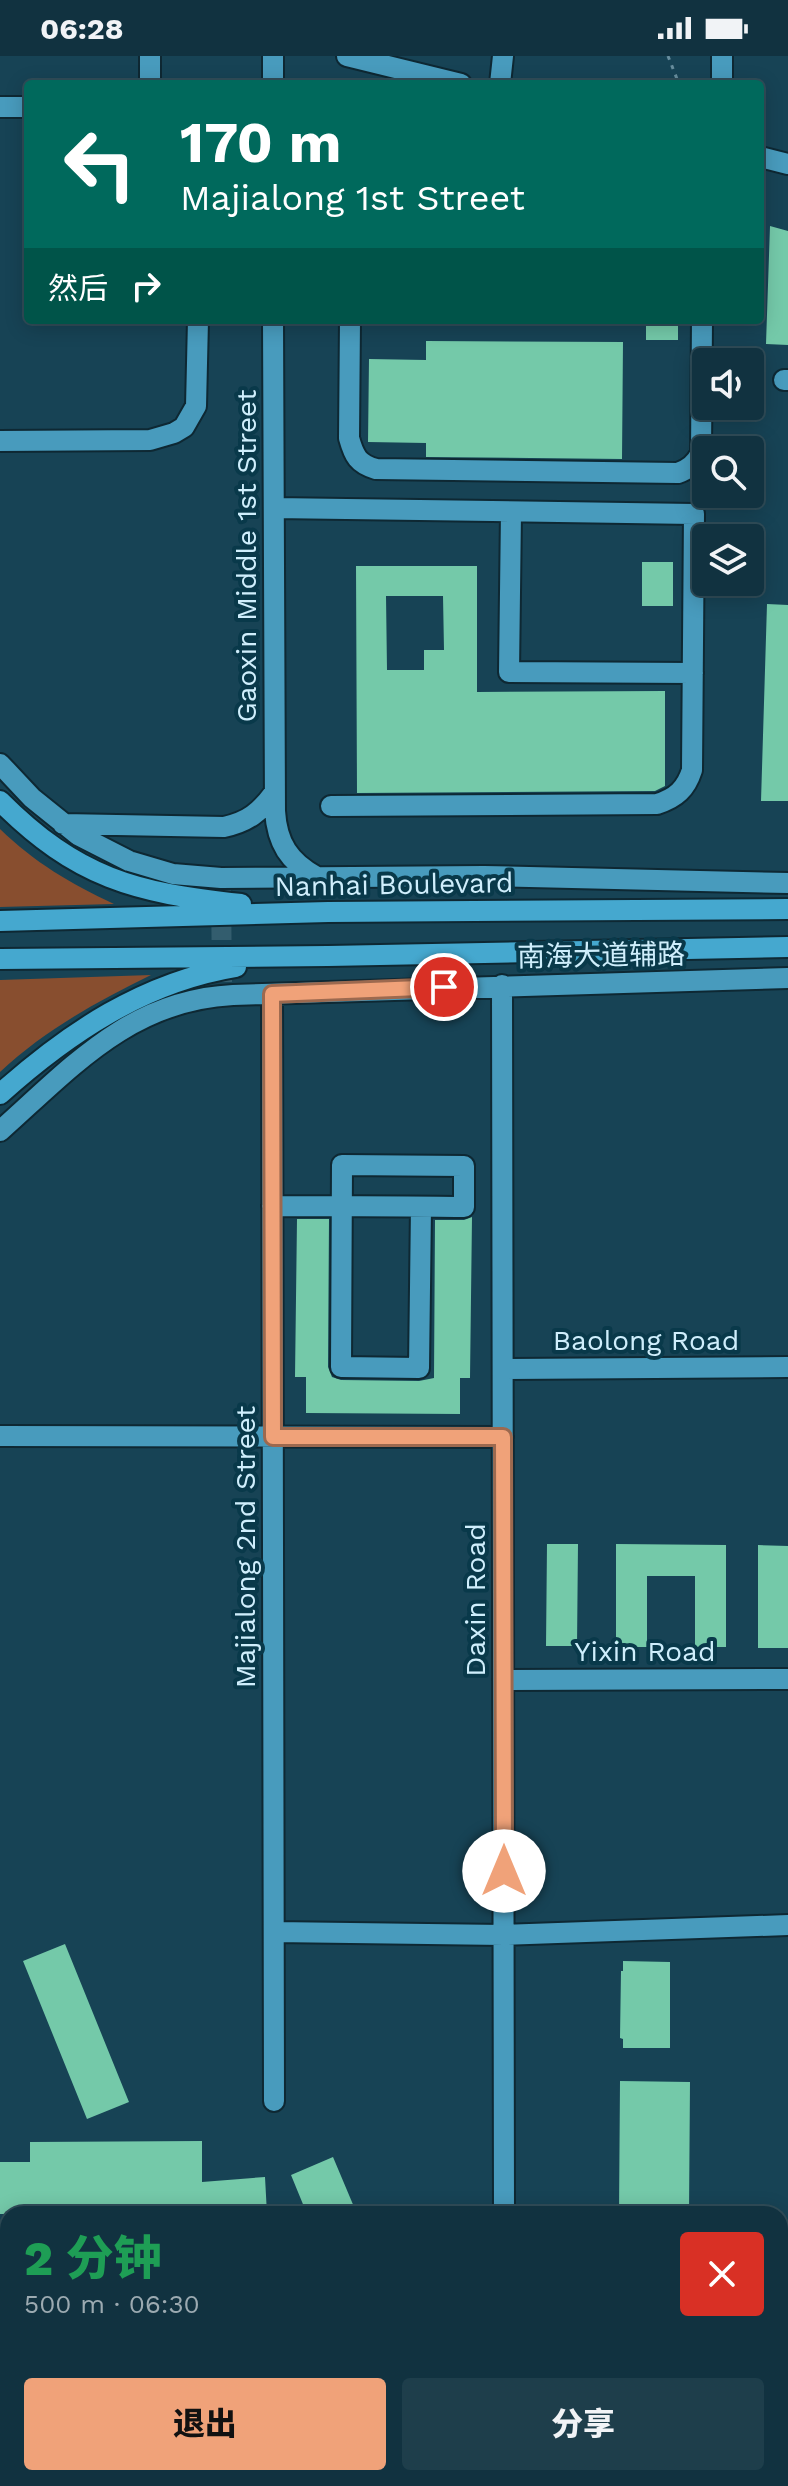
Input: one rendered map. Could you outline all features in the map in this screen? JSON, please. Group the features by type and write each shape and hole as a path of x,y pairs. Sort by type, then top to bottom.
{"main road":[{"path":"0,801 57,852 107,877 188,898 328,912"},
{"name":"Nanhai Boulevard","path":"0,921 328,912 788,909"},
{"path":"0,959 788,947"},
{"path":"0,1094 96,1019 149,992 218,970 328,956"}],"street":[{"path":"150,56 150,80"},
{"path":"273,56 273,80"},
{"path":"347,56 445,80"},
{"path":"500,80 503,56"},
{"path":"722,56 722,80"},
{"path":"0,107 24,107"},
{"path":"764,158 788,164"},
{"path":"0,441 150,440 174,433 184,427 196,406 198,324"},
{"name":"Gaoxin Middle 1st Street","path":"273,324 276,825 293,862 317,877"},
{"path":"350,324 349,438 353,453 361,465 376,469 678,473 696,462 701,453 702,324"},
{"path":"274,508 694,514 692,770 688,783 669,800 657,804 331,806"},
{"path":"511,512 509,672 693,673"},
{"path":"0,764 62,824 104,850 141,865 221,884 273,877 484,876 788,883"},
{"path":"62,824 224,827 249,820 274,793"},
{"name":"南海大道辅路","path":"0,1131 98,1043 121,1028 169,1006 222,989 272,994 788,978"},
{"name":"Daxin Road","path":"502,985 504,2206"},
{"name":"Majialong 2nd Street","path":"272,994 274,2101"},
{"path":"272,1206 342,1206 464,1207 464,1166 342,1165 342,1206 341,1367 419,1368 421,1207"},
{"name":"Baolong Road","path":"503,1369 788,1367"},
{"path":"0,1436 503,1437"},
{"name":"Yixin Road","path":"503,1680 788,1679"},
{"path":"274,1932 504,1935 788,1925"}],"path":[{"path":"668,56 677,80"}],"shaded area":[{"path":"0,829 54,871 114,904 0,907"},
{"path":"151,975 72,1018 0,1072 0,980"}],"building":[{"path":"770,226 788,231 788,345 766,344"},
{"path":"646,324 678,324 678,340 646,340"},
{"path":"426,341 623,342 622,459 426,457 426,443 368,442 369,359 426,360"},
{"path":"642,562 673,562 673,606 642,606"},
{"path":"356,566 477,566 477,692 665,691 665,786 655,791 357,793","holes":["386,596 443,596 444,650 424,650 424,670 387,670"]},
{"path":"767,604 788,605 788,801 761,801"},
{"path":"472,1217 470,1378 460,1378 460,1414 306,1413 306,1377 295,1377 297,1219 329,1219 328,1367 332,1377 341,1380 419,1381 434,1378 435,1220"},
{"path":"547,1544 578,1544 577,1646 546,1646"},
{"path":"616,1544 726,1545 726,1647 695,1647 695,1576 647,1576 647,1647 616,1647"},
{"path":"758,1545 788,1546 788,1648 758,1648"},
{"path":"65,1944 129,2102 87,2119 23,1961"},
{"path":"623,1961 670,1962 670,2048 623,2048 623,2039 620,2038"},
{"path":"620,2081 690,2082 689,2206 619,2206"},
{"path":"202,2141 202,2182 265,2177 267,2206 0,2206 0,2162 30,2162 30,2142"},
{"path":"333,2157 354,2206 304,2206 291,2175"}],"tunnel":[{"path":"221,890 222,982"}],"route":[{"path":"444,987 272,994 273,1437 503,1437 504,1871"}]}
